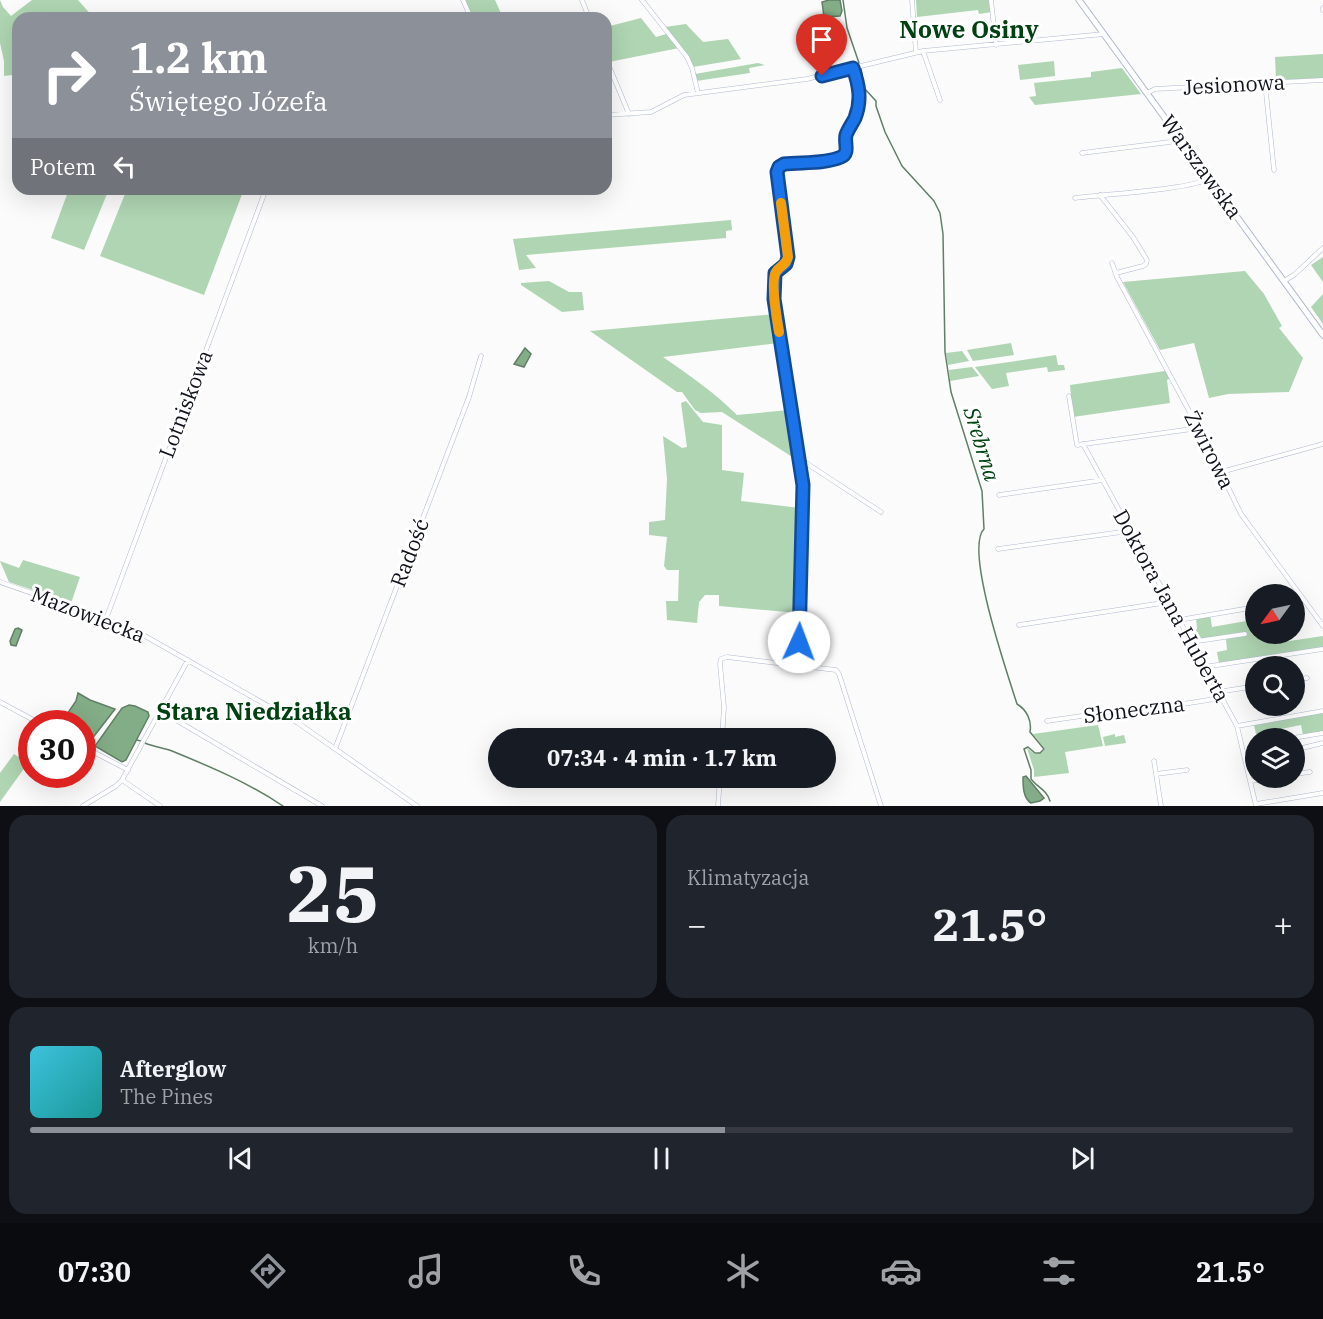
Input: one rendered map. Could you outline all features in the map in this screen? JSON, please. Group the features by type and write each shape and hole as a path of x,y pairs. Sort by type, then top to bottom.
{"main road":[{"name":"Warszawska","path":"1079,0 1323,334"}],"street":[{"path":"642,0 687,57 698,93"},
{"path":"912,0 916,52"},
{"path":"991,0 996,45"},
{"path":"612,115 653,112 677,98 698,93 807,79 916,52 1104,34"},
{"path":"923,51 940,100"},
{"path":"798,664 803,494 800,460 774,299 775,273 786,264 788,257 777,172 784,164 828,160 845,154 846,135 855,118 859,97 859,85 853,68"},
{"path":"612,73 629,114"},
{"name":"Jesionowa","path":"1147,93 1155,89 1323,80"},
{"path":"1265,83 1274,170"},
{"path":"1082,153 1170,142 1179,138"},
{"path":"1075,198 1179,187 1209,178"},
{"name":"Lotniskowa","path":"106,619 264,195"},
{"path":"1100,195 1133,237 1147,260 1143,266 1116,273"},
{"path":"1284,281 1294,275 1323,248"},
{"name":"Żwirowa","path":"1112,263 1244,518 1292,584"},
{"name":"Radość","path":"335,749 470,397 481,356"},
{"name":"Doktora Jana Huberta","path":"1069,396 1077,445 1083,444 1237,726 1245,755"},
{"path":"1083,444 1199,428"},
{"path":"1221,472 1323,444"},
{"path":"800,460 881,512"},
{"path":"999,495 1103,480"},
{"path":"998,549 1130,531"},
{"name":"Mazowiecka","path":"0,582 135,631 281,713 417,806"},
{"path":"1019,625 1169,602"},
{"name":"Żwirowa","path":"1305,602 1323,626"},
{"path":"1179,620 1245,609"},
{"path":"1191,642 1245,634"},
{"path":"1204,667 1323,649"},
{"path":"723,728 724,707 721,659 727,657 836,670 840,674 881,806"},
{"path":"83,806 122,780 188,660"},
{"path":"1218,692 1245,688"},
{"name":"Słoneczna","path":"1047,721 1123,710 1132,712 1221,698"},
{"path":"0,702 18,712"},
{"path":"159,711 322,806"},
{"path":"1237,726 1323,711"},
{"path":"1305,736 1323,733"},
{"path":"1305,747 1323,743"},
{"path":"96,753 128,770"},
{"path":"1154,761 1161,806"},
{"path":"1156,774 1187,770"},
{"path":"1305,773 1310,772"},
{"path":"122,780 160,806"},
{"path":"718,806 719,788"},
{"name":"Doktora Jana Huberta","path":"1252,788 1256,805"},
{"path":"1256,805 1323,793"}],"shaded area":[{"path":"0,0 3,7 12,15 12,75 4,76 4,61 0,43"},
{"path":"32,0 78,0 89,12 16,12"},
{"path":"465,0 495,0 500,12 470,12"},
{"path":"840,0 842,11 840,16 824,17 822,2"},
{"path":"916,0 990,0 992,12 979,14 978,10 917,17"},
{"path":"641,18 656,37 666,34 679,48 612,61 612,25"},
{"path":"686,24 703,42 728,39 741,59 693,67 680,45 665,27"},
{"path":"1323,54 1323,78 1276,80 1275,57"},
{"path":"1054,61 1055,76 1020,80 1018,65"},
{"path":"758,63 765,65 749,68 750,73 696,81 695,74"},
{"path":"1122,68 1141,94 1035,105 1029,97 1036,96 1034,83 1091,77 1091,72"},
{"path":"67,195 107,195 84,250 51,238"},
{"path":"125,195 242,195 204,295 100,256"},
{"path":"731,220 732,230 726,231 726,238 526,255 536,268 519,270 513,239"},
{"path":"1323,257 1323,282 1311,265"},
{"path":"1245,271 1264,294 1282,326 1279,328 1303,358 1289,392 1228,394 1209,398 1194,343 1160,350 1123,282"},
{"path":"549,281 569,292 582,292 584,310 562,312 521,285 521,283"},
{"path":"1323,294 1323,324 1311,307"},
{"path":"775,314 779,343 663,357 710,391 737,415 789,410 797,460 722,412 701,413 695,410 682,392 677,392 590,331"},
{"path":"1011,343 1014,355 973,361 967,350"},
{"path":"525,348 531,354 524,367 514,364"},
{"path":"962,351 969,361 948,365 946,353"},
{"path":"1056,355 1058,365 1064,365 1065,370 1048,372 1047,367 1006,373 1009,386 992,389 975,367"},
{"path":"972,367 979,376 950,381 949,370"},
{"path":"1165,371 1170,378 1167,380 1170,403 1073,417 1070,385"},
{"path":"686,401 703,422 722,425 722,470 744,473 741,501 800,508 798,613 719,606 719,595 705,595 699,602 697,623 667,620 666,601 678,601 679,570 667,570 664,566 667,537 649,535 649,522 665,520 667,479 663,436 682,448 687,447 681,403"},
{"path":"23,560 80,577 71,603 9,582 0,561 19,568"},
{"path":"1210,615 1212,627 1245,621 1245,644 1305,644 1305,639 1323,636 1323,647 1264,656 1245,656 1245,659 1219,663 1217,652 1227,650 1226,639 1194,640 1186,631 1197,629 1196,617"},
{"path":"15,629 22,630 16,646 11,645 10,641"},
{"path":"78,693 115,709 96,734 96,710 70,710"},
{"path":"129,705 135,706 148,712 149,716 126,760 122,762 96,745 122,708"},
{"path":"1323,712 1323,732 1305,735 1305,728 1302,728 1301,725 1286,728 1255,728 1254,725 1305,716"},
{"path":"1098,725 1103,746 1065,752 1069,773 1034,777 1027,748 1035,754 1045,749 1033,734"},
{"path":"1115,734 1115,737 1124,735 1126,743 1105,746 1103,737"},
{"path":"14,754 18,757 18,777 0,802 0,773"},
{"path":"1026,776 1044,798 1040,801 1031,803 1026,798 1023,777"}],"waterway":[{"path":"843,0 847,28 859,63"},
{"name":"Srebrna","path":"861,68 864,88 876,101 885,132 902,166 934,201 940,213 943,234 945,352 951,392 982,491 984,529 979,541 979,561 983,586 1017,704 1026,713 1030,732 1044,749 1040,753 1035,753 1028,747 1024,749 1031,770 1031,779 1045,792 1050,801"},
{"path":"137,740 141,741"},
{"path":"145,743 172,751 215,769 283,806"}],"slow traffic":[{"path":"779,332 774,299 775,275 777,270 788,261 781,203"}],"district":[{"name":"Nowe Osiny","path":"969,30"},
{"name":"Stara Niedziałka","path":"254,712"}],"route":[{"path":"799,642 803,485 774,299 775,273 788,261 777,172 784,164 828,160 843,156 846,152 846,135 855,118 859,99 858,81 853,68 822,76"}]}
